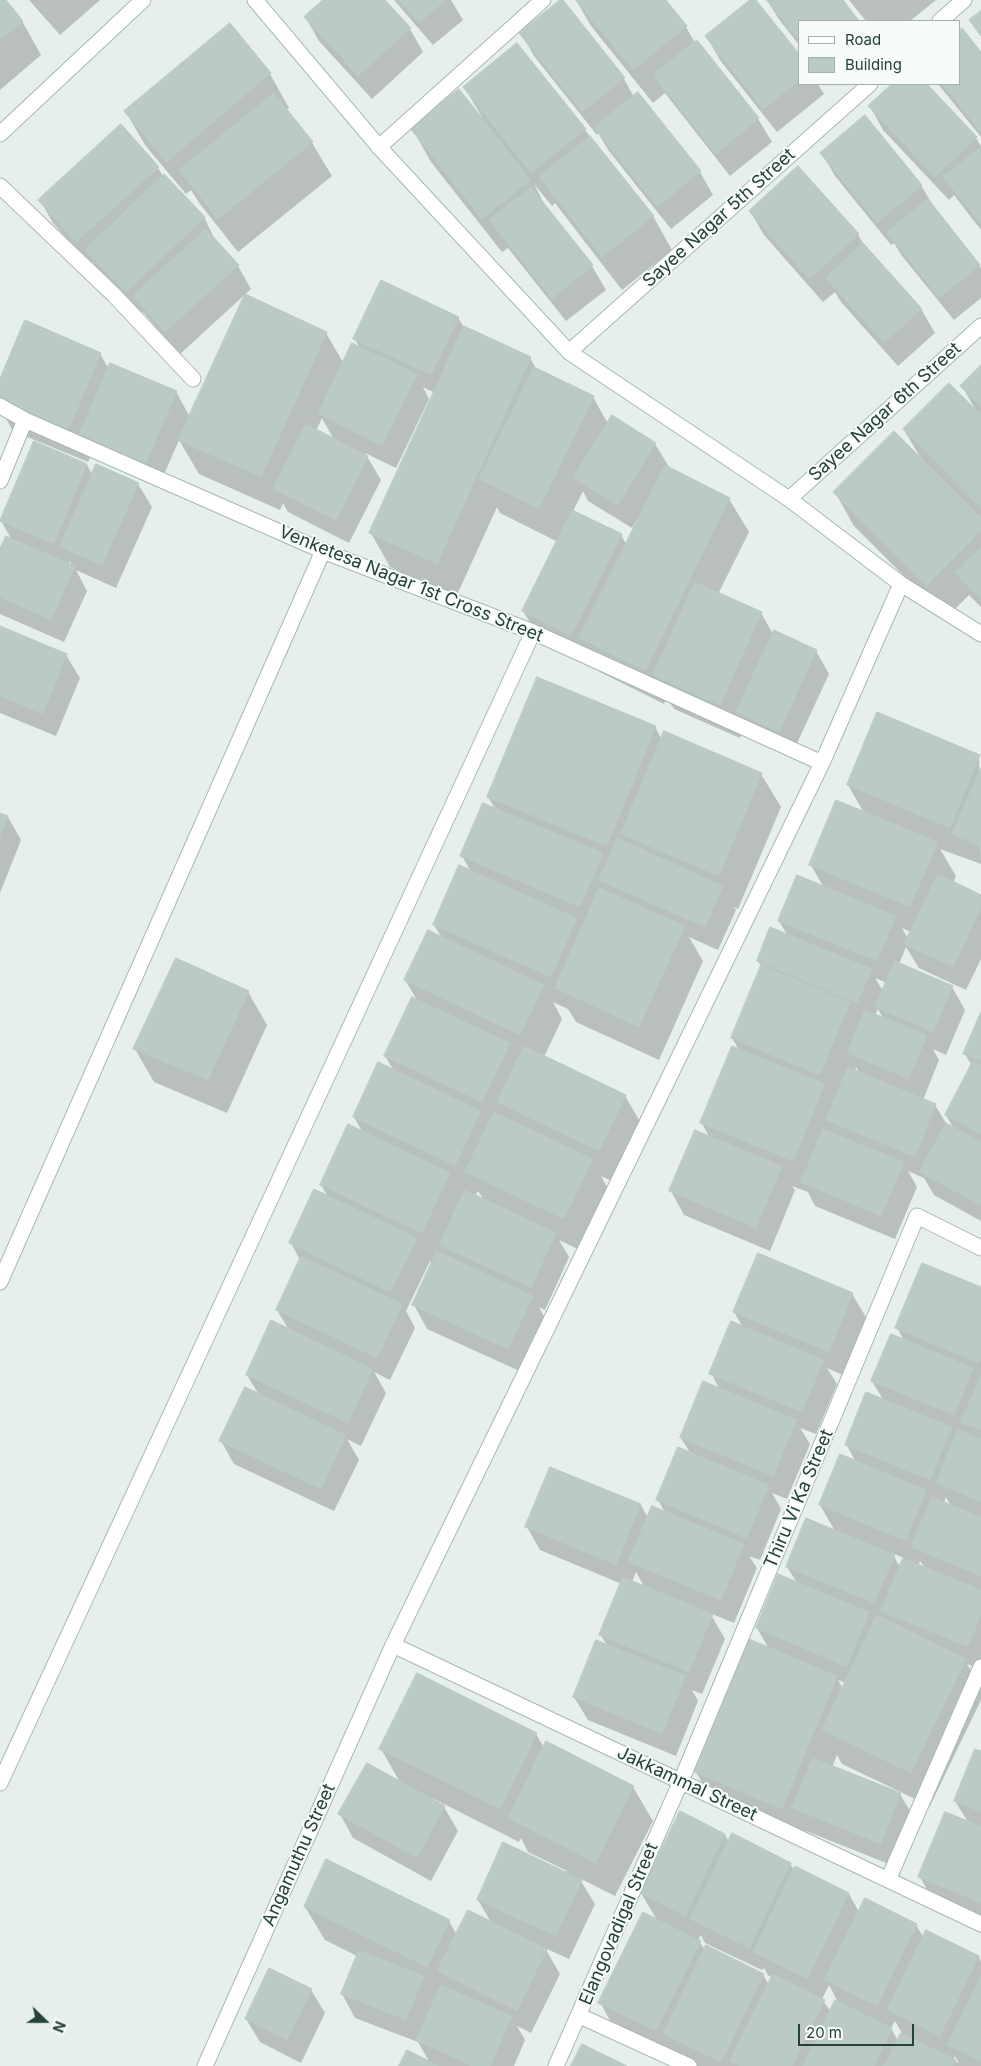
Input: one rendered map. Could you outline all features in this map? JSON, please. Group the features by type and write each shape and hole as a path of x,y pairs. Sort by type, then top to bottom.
{"street":[{"path":"0,134 143,0"},
{"path":"255,0 379,147 569,352 789,498 901,584 981,634"},
{"path":"379,147 543,0"},
{"path":"941,20 964,0"},
{"name":"Sayee Nagar 5th Street","path":"569,352 869,85"},
{"path":"0,186 114,295 193,379"},
{"name":"Sayee Nagar 6th Street","path":"789,498 981,326"},
{"name":"Venketesa Nagar 1st Cross Street","path":"0,406 26,420 323,551 533,632 822,763"},
{"path":"0,481 26,420"},
{"path":"0,1282 323,551"},
{"name":"Angamuthu Street","path":"205,2066 393,1645 822,763 901,584"},
{"path":"0,1782 5,1760 533,632"},
{"name":"Thiru Vi Ka Street","path":"681,1781 917,1216 981,1248"},
{"name":"Jakkammal Street","path":"393,1645 981,1924"},
{"path":"888,1880 981,1667"},
{"name":"Elangovadigal Street","path":"556,2066 580,2016 681,1781"},
{"path":"580,2016 688,2066"}],"building":[{"path":"0,0 6,0 23,21 0,40"},
{"path":"323,0 385,0 411,28 358,76 304,17"},
{"path":"399,0 446,0 419,23"},
{"path":"560,0 563,0 625,78 582,112 519,33"},
{"path":"576,0 666,0 687,26 633,70"},
{"path":"750,0 756,0 798,52 798,82 763,109 705,36"},
{"path":"767,0 843,0 858,20 798,20 798,39"},
{"path":"981,11 981,36 969,20"},
{"path":"230,23 271,73 166,162 124,111"},
{"path":"961,29 981,52 981,132 943,85 961,85"},
{"path":"697,40 759,118 716,154 653,75"},
{"path":"517,43 586,129 531,173 463,87"},
{"path":"891,85 928,85 977,137 935,177 868,106"},
{"path":"459,89 531,180 482,219 410,128"},
{"path":"638,92 701,171 657,207 594,127"},
{"path":"274,93 313,142 218,219 179,170"},
{"path":"865,115 922,185 877,223 820,153"},
{"path":"121,124 159,167 76,242 38,200"},
{"path":"590,136 654,216 602,257 539,177"},
{"path":"981,147 981,225 943,177"},
{"path":"798,166 859,234 809,279 749,211"},
{"path":"164,174 205,217 126,292 85,250"},
{"path":"531,187 593,265 552,299 489,220"},
{"path":"928,199 980,265 939,298 887,232"},
{"path":"206,229 239,265 165,332 133,296"},
{"path":"863,243 922,309 884,343 826,278"},
{"path":"381,280 459,317 431,375 353,339"},
{"path":"245,294 327,332 261,477 178,440"},
{"path":"25,320 101,353 69,429 0,400 0,379"},
{"path":"464,326 531,357 437,564 369,533"},
{"path":"352,343 417,374 382,446 318,414"},
{"path":"110,363 177,391 146,463 79,435"},
{"path":"981,365 981,407 960,386"},
{"path":"534,367 594,396 539,509 479,479"},
{"path":"949,383 981,415 981,508 903,429"},
{"path":"612,415 656,443 618,505 573,478"},
{"path":"306,424 368,456 336,520 273,489"},
{"path":"894,431 981,518 981,531 926,586 833,492"},
{"path":"34,441 87,464 54,544 0,521"},
{"path":"96,464 139,483 102,565 60,547"},
{"path":"665,465 730,498 645,671 579,638"},
{"path":"572,510 622,534 571,636 522,611"},
{"path":"6,536 75,566 51,620 0,597 0,549"},
{"path":"981,547 981,599 955,573"},
{"path":"695,582 762,612 720,705 653,675"},
{"path":"0,626 67,654 43,714 0,696"},
{"path":"774,630 817,650 779,732 736,712"},
{"path":"537,677 656,726 607,846 487,797"},
{"path":"877,712 980,755 950,828 847,785"},
{"path":"664,731 762,773 719,876 621,834"},
{"path":"981,768 981,847 952,834"},
{"path":"836,800 938,842 910,907 809,865"},
{"path":"483,803 603,853 580,907 460,856"},
{"path":"0,813 8,816 0,837"},
{"path":"617,838 723,886 705,927 599,880"},
{"path":"459,865 577,918 551,977 433,925"},
{"path":"938,874 981,895 981,908 953,967 904,944"},
{"path":"797,875 896,916 877,961 778,921"},
{"path":"599,888 685,926 639,1027 555,988"},
{"path":"770,927 872,969 857,1003 757,961"},
{"path":"428,930 544,985 520,1035 404,980"},
{"path":"176,958 249,991 208,1080 133,1049"},
{"path":"895,961 953,986 933,1032 875,1007"},
{"path":"761,965 850,1002 820,1075 731,1038"},
{"path":"412,997 510,1043 482,1102 384,1056"},
{"path":"865,1010 927,1035 909,1079 847,1053"},
{"path":"981,1012 981,1061 963,1054"},
{"path":"524,1046 626,1095 599,1151 497,1102"},
{"path":"732,1046 825,1084 793,1161 700,1123"},
{"path":"973,1061 981,1065 981,1134 945,1115"},
{"path":"378,1062 481,1111 455,1166 353,1117"},
{"path":"848,1067 936,1104 915,1157 826,1120"},
{"path":"494,1112 593,1159 564,1219 465,1172"},
{"path":"946,1123 981,1142 981,1205 919,1172"},
{"path":"348,1124 450,1173 422,1233 320,1185"},
{"path":"823,1129 904,1162 881,1216 801,1182"},
{"path":"695,1130 782,1166 756,1228 669,1191"},
{"path":"314,1189 417,1238 390,1292 289,1243"},
{"path":"465,1190 556,1233 531,1287 439,1245"},
{"path":"437,1251 533,1296 508,1349 412,1305"},
{"path":"758,1253 853,1293 829,1352 733,1312"},
{"path":"301,1256 403,1304 377,1358 276,1310"},
{"path":"922,1263 981,1287 981,1358 979,1363 895,1328"},
{"path":"271,1320 373,1369 348,1423 246,1375"},
{"path":"731,1321 824,1360 802,1412 709,1374"},
{"path":"891,1334 973,1368 954,1415 871,1381"},
{"path":"981,1375 981,1430 961,1422"},
{"path":"703,1381 797,1420 773,1476 680,1438"},
{"path":"245,1387 346,1435 321,1489 219,1441"},
{"path":"866,1392 952,1427 930,1480 845,1445"},
{"path":"958,1429 981,1439 981,1502 936,1483"},
{"path":"678,1447 769,1485 747,1538 656,1500"},
{"path":"840,1454 926,1490 906,1541 819,1505"},
{"path":"550,1467 641,1504 616,1565 525,1527"},
{"path":"932,1497 981,1517 981,1576 911,1547"},
{"path":"652,1506 744,1544 721,1600 628,1562"},
{"path":"806,1518 895,1555 874,1603 786,1567"},
{"path":"903,1558 981,1590 981,1615 968,1647 881,1611"},
{"path":"778,1574 869,1612 847,1667 756,1628"},
{"path":"623,1577 713,1614 689,1672 599,1635"},
{"path":"877,1615 966,1659 911,1773 822,1730"},
{"path":"749,1639 837,1676 782,1809 694,1772"},
{"path":"596,1640 686,1676 662,1734 573,1697"},
{"path":"417,1673 537,1733 500,1809 379,1749"},
{"path":"546,1741 634,1786 596,1863 508,1818"},
{"path":"975,1749 981,1751 981,1812 954,1801"},
{"path":"813,1758 901,1793 881,1844 792,1808"},
{"path":"367,1763 445,1806 417,1858 338,1814"},
{"path":"680,1811 725,1834 685,1916 640,1893"},
{"path":"945,1812 981,1826 981,1903 918,1877"},
{"path":"732,1833 791,1863 749,1948 690,1919"},
{"path":"503,1842 582,1880 556,1936 477,1900"},
{"path":"326,1859 450,1920 427,1967 304,1907"},
{"path":"795,1866 849,1893 807,1979 753,1952"},
{"path":"865,1898 917,1924 877,2006 824,1980"},
{"path":"468,1910 547,1949 517,2011 437,1971"},
{"path":"643,1912 701,1941 656,2031 598,2003"},
{"path":"926,1930 979,1956 940,2036 887,2010"},
{"path":"706,1945 764,1974 721,2062 663,2034"},
{"path":"359,1950 424,1976 406,2020 341,1994"},
{"path":"269,1968 312,1989 287,2040 245,2019"},
{"path":"773,1974 825,2000 792,2066 740,2066 730,2061"},
{"path":"981,1976 981,2061 947,2045"},
{"path":"441,1985 512,2016 490,2066 472,2066 416,2040"},
{"path":"835,2000 892,2028 874,2066 803,2066"},
{"path":"901,2033 956,2060 953,2066 884,2066"},
{"path":"582,2044 627,2066 571,2066"},
{"path":"407,2050 439,2066 399,2066"}]}
